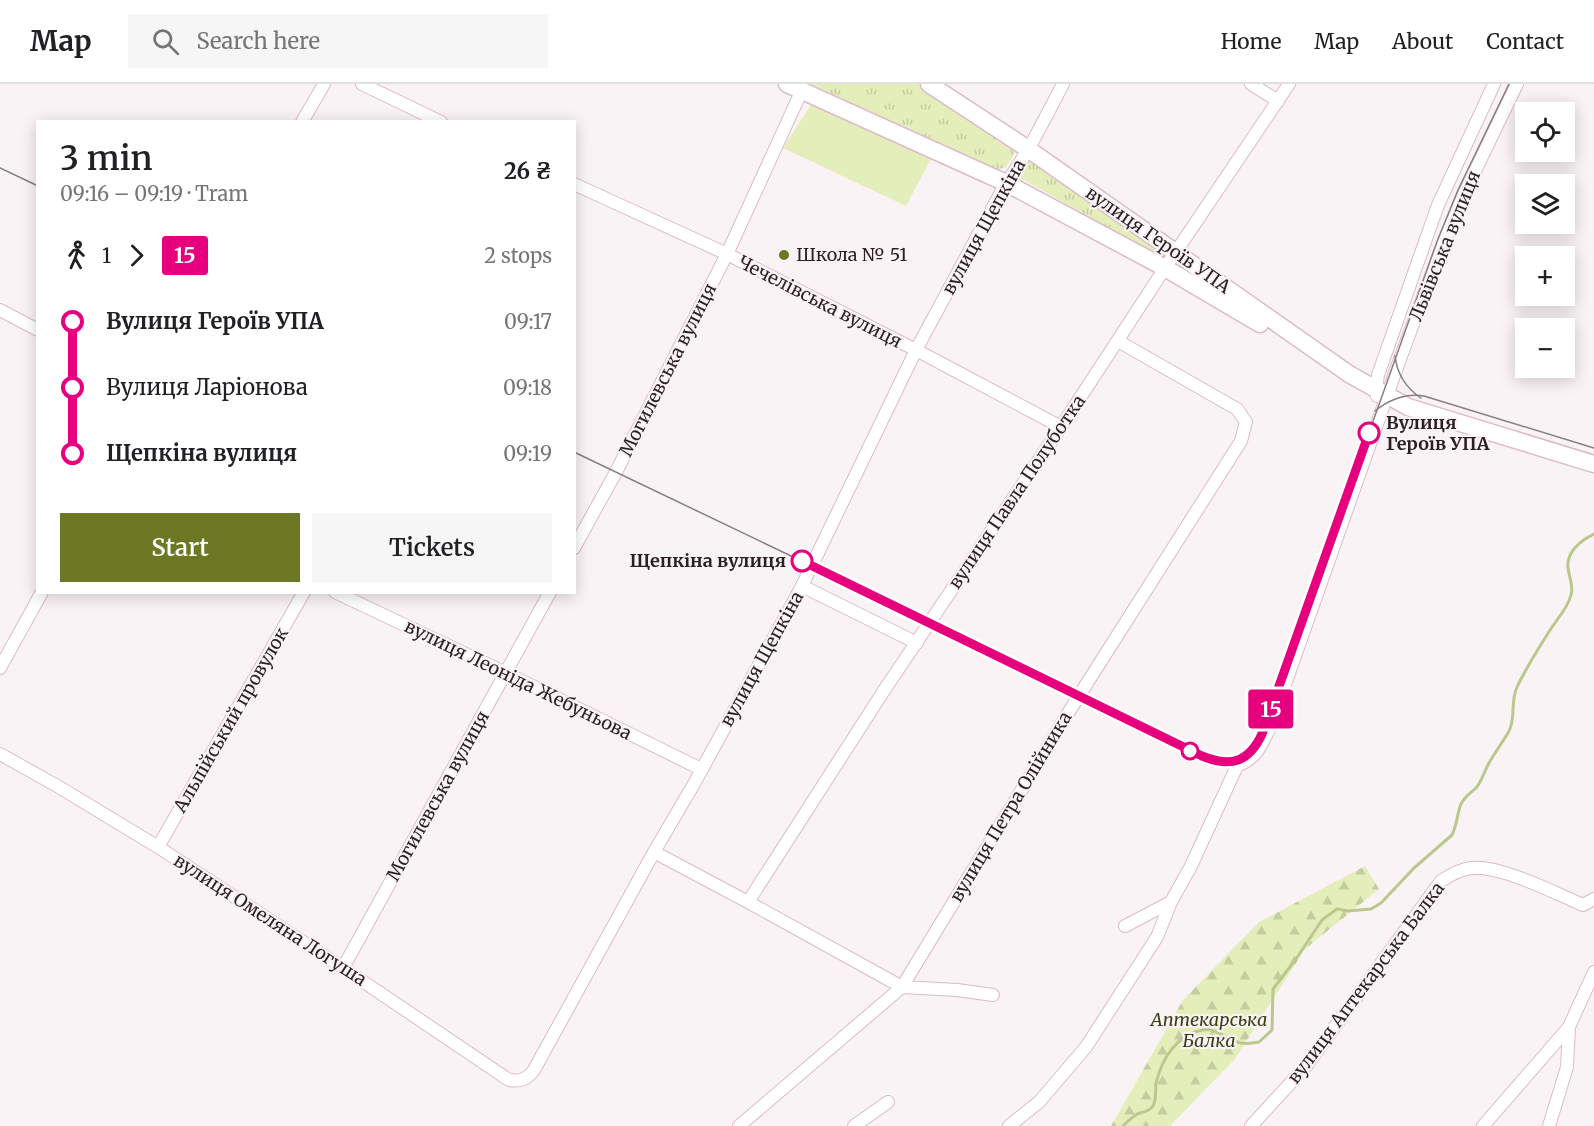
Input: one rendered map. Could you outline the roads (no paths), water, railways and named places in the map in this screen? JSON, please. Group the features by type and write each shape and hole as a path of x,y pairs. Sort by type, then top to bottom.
{"street":[{"path":"303,120 324,84"},
{"path":"363,84 437,120"},
{"name":"вулиця Героїв УПА","path":"929,84 1028,149 1384,398"},
{"name":"вулиця Щепкіна","path":"534,1070 802,586 916,350 1006,183 1028,149 1063,84"},
{"path":"1251,84 1278,101"},
{"name":"вулиця Павла Полуботка","path":"748,902 883,692 1288,84"},
{"name":"Львівська вулиця","path":"1384,398 1381,364 1438,205 1494,84"},
{"name":"Львівська вулиця","path":"1009,1126 1039,1101 1086,1047 1157,937 1171,902 1191,866 1237,766 1255,756 1262,745 1384,398 1455,215 1517,84"},
{"name":"вулиця Героїв УПА","path":"795,87 1006,183 1165,268 1384,398"},
{"name":"Могилевська вулиця","path":"576,544 616,472 727,254 795,87"},
{"name":"Чечелівська вулиця","path":"576,185 727,254 1061,427"},
{"path":"0,310 36,329"},
{"name":"вулиця Петра Олійника","path":"739,1126 902,987 1075,702 1241,441 1246,422 1237,409 1118,341"},
{"path":"1384,398 1594,464"},
{"path":"802,586 917,643"},
{"path":"0,668 41,594"},
{"name":"Альпійський провулок","path":"158,847 303,594"},
{"name":"вулиця Леоніда Жебуньова","path":"339,594 701,769"},
{"name":"Могилевська вулиця","path":"344,968 549,594"},
{"name":"вулиця Омеляна Логуша","path":"0,754 158,847 344,968 509,1080 518,1082 528,1078 534,1070"},
{"path":"654,852 902,987 957,990 993,995"},
{"name":"вулиця Аптекарська Балка","path":"1251,1126 1307,1065 1441,881 1452,874 1471,868 1494,870 1521,878 1583,904 1594,899"},
{"path":"1125,926 1171,902"},
{"path":"1483,1126 1569,1027 1594,972"},
{"path":"1549,1126 1567,1067 1569,1027"},
{"path":"854,1126 888,1102"}],"waterway":[{"path":"1123,1126 1135,1115 1148,1111 1153,1106 1156,1083 1162,1065 1171,1049 1185,1037 1202,1030 1212,1030 1241,1043 1259,1042 1272,1030 1273,989 1322,920 1337,909 1348,911 1371,909 1381,903 1414,868 1452,835 1461,804 1477,787 1509,731 1517,687 1570,599 1572,588 1568,568 1569,557 1580,543 1594,534"}],"tram line":[{"path":"576,453 1202,756 1222,762 1238,760 1251,751 1262,733 1438,239 1458,190 1509,84"},
{"path":"0,168 36,185"},
{"path":"1395,356 1403,380 1421,398"},
{"path":"1375,411 1398,398 1410,395 1424,396 1594,448"},
{"name":"15","path":"802,561 1202,756 1221,762 1239,760 1253,750 1262,734 1369,433"}],"place":[{"name":"Школа № 51","path":"784,255"},
{"name":"Вулиця Героїв УПА","path":"1369,433"},
{"name":"Щепкіна вулиця","path":"802,561"}],"park label":[{"name":"Аптекарська Балка","path":"1209,1030"}]}
